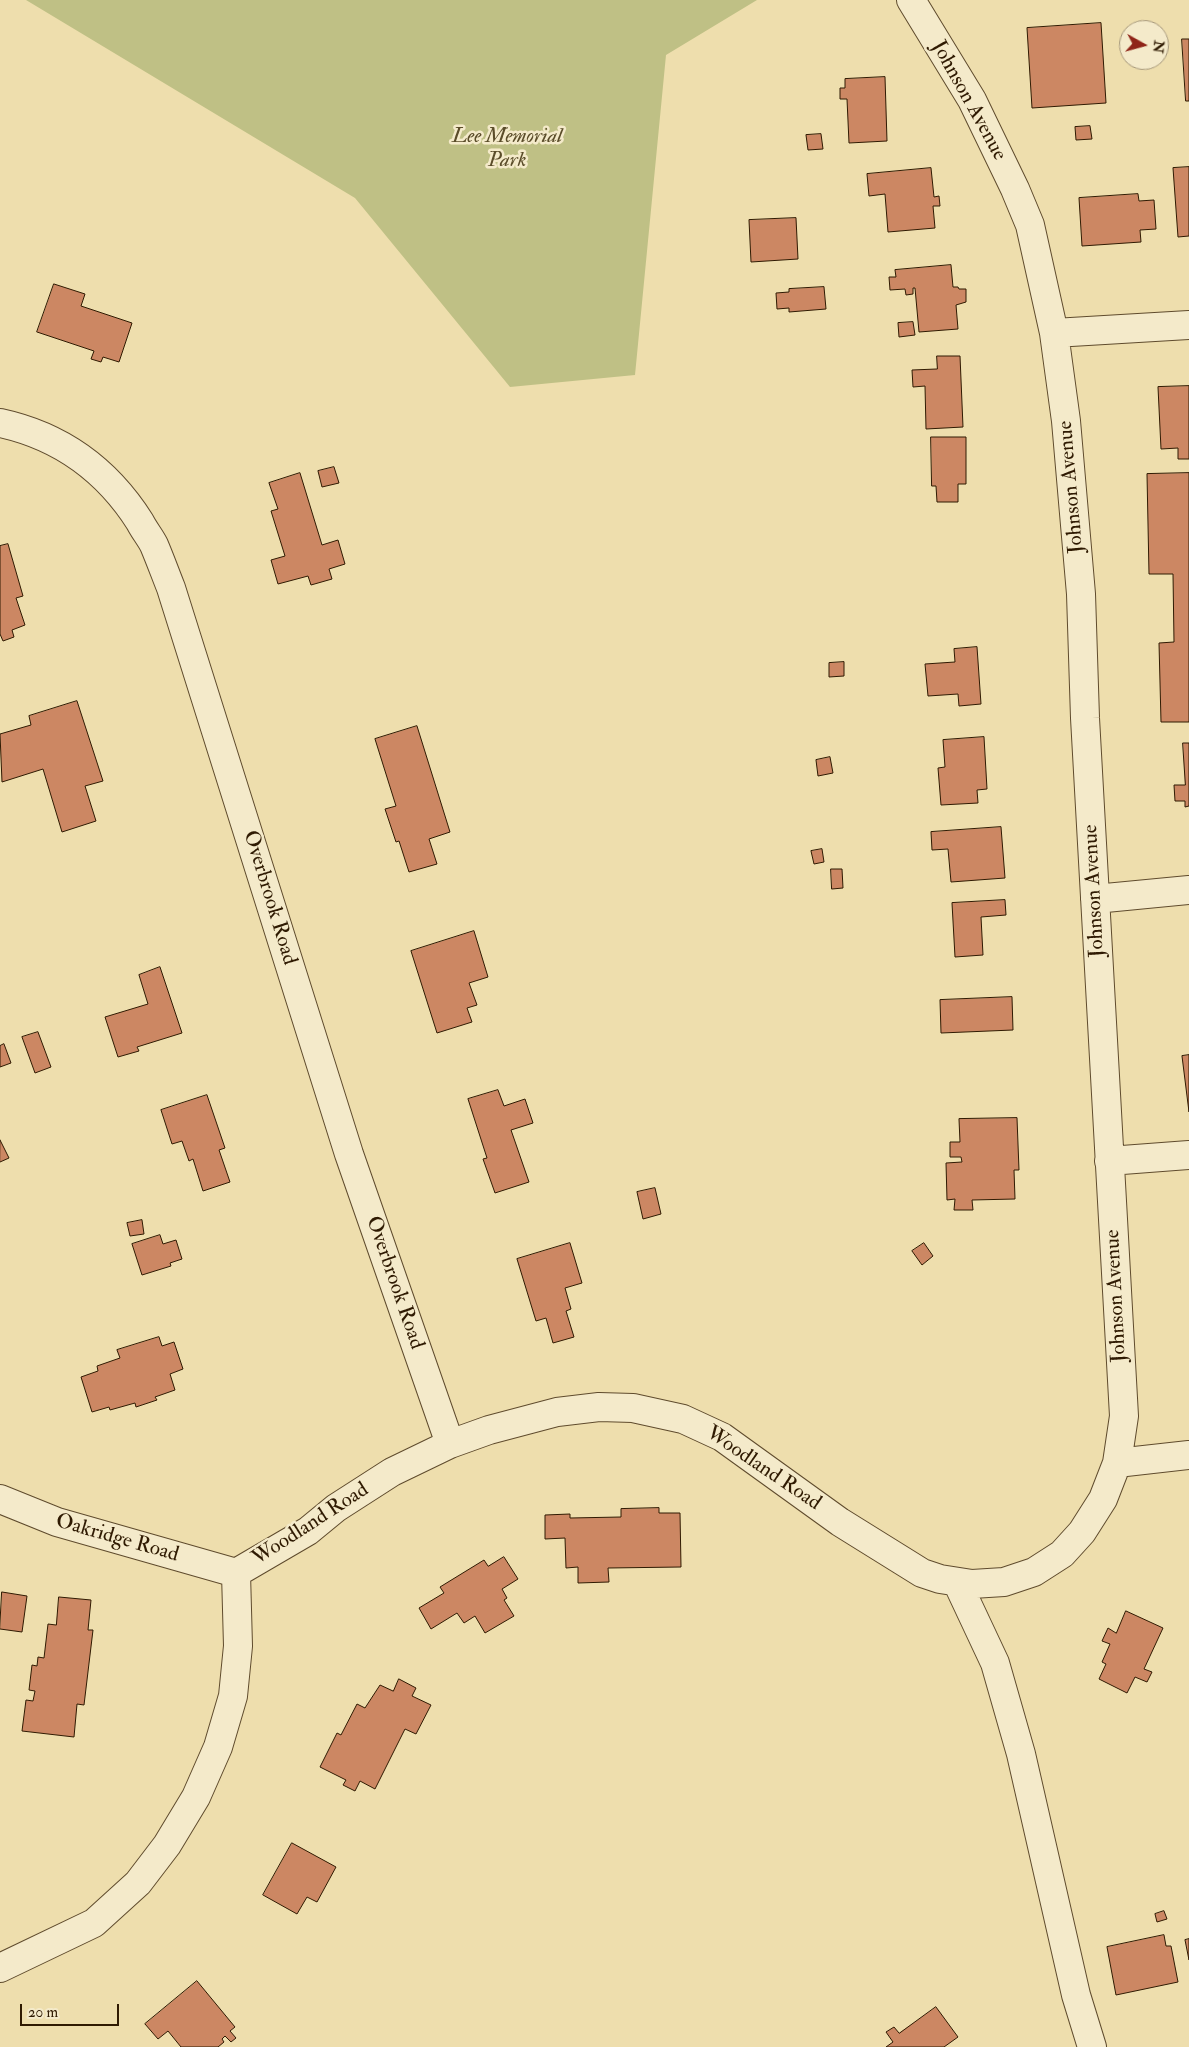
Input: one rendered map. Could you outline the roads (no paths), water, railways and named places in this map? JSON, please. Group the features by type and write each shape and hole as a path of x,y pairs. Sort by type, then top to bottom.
{"street":[{"name":"Johnson Avenue","path":"840,1522 922,1573 940,1580 972,1584 1004,1582 1034,1572 1062,1554 1082,1532 1103,1499 1117,1463 1124,1416 1085,718 1080,594 1066,420 1054,333 1030,226 1015,189 972,100 920,1"},
{"path":"1054,333 1189,325"},
{"name":"Overbrook Road","path":"0,423 22,428 61,445 96,469 128,503 153,543 171,588 349,1154 450,1444"},
{"path":"1095,899 1189,890"},
{"path":"1109,1162 1189,1155"},
{"name":"Woodland Road","path":"0,1968 94,1923 138,1883 167,1845 196,1797 218,1746 233,1696 238,1646 236,1573 308,1531 336,1508 392,1472 450,1444 489,1430 557,1412 599,1407 633,1408 684,1419 722,1437 840,1522"},
{"path":"1117,1463 1189,1455"},
{"name":"Oakridge Road","path":"0,1499 57,1522 236,1573"},
{"path":"956,1582 997,1672 1021,1754 1076,1995 1092,2047"}],"park label":[{"name":"Lee Memorial Park","path":"507,149"}]}
